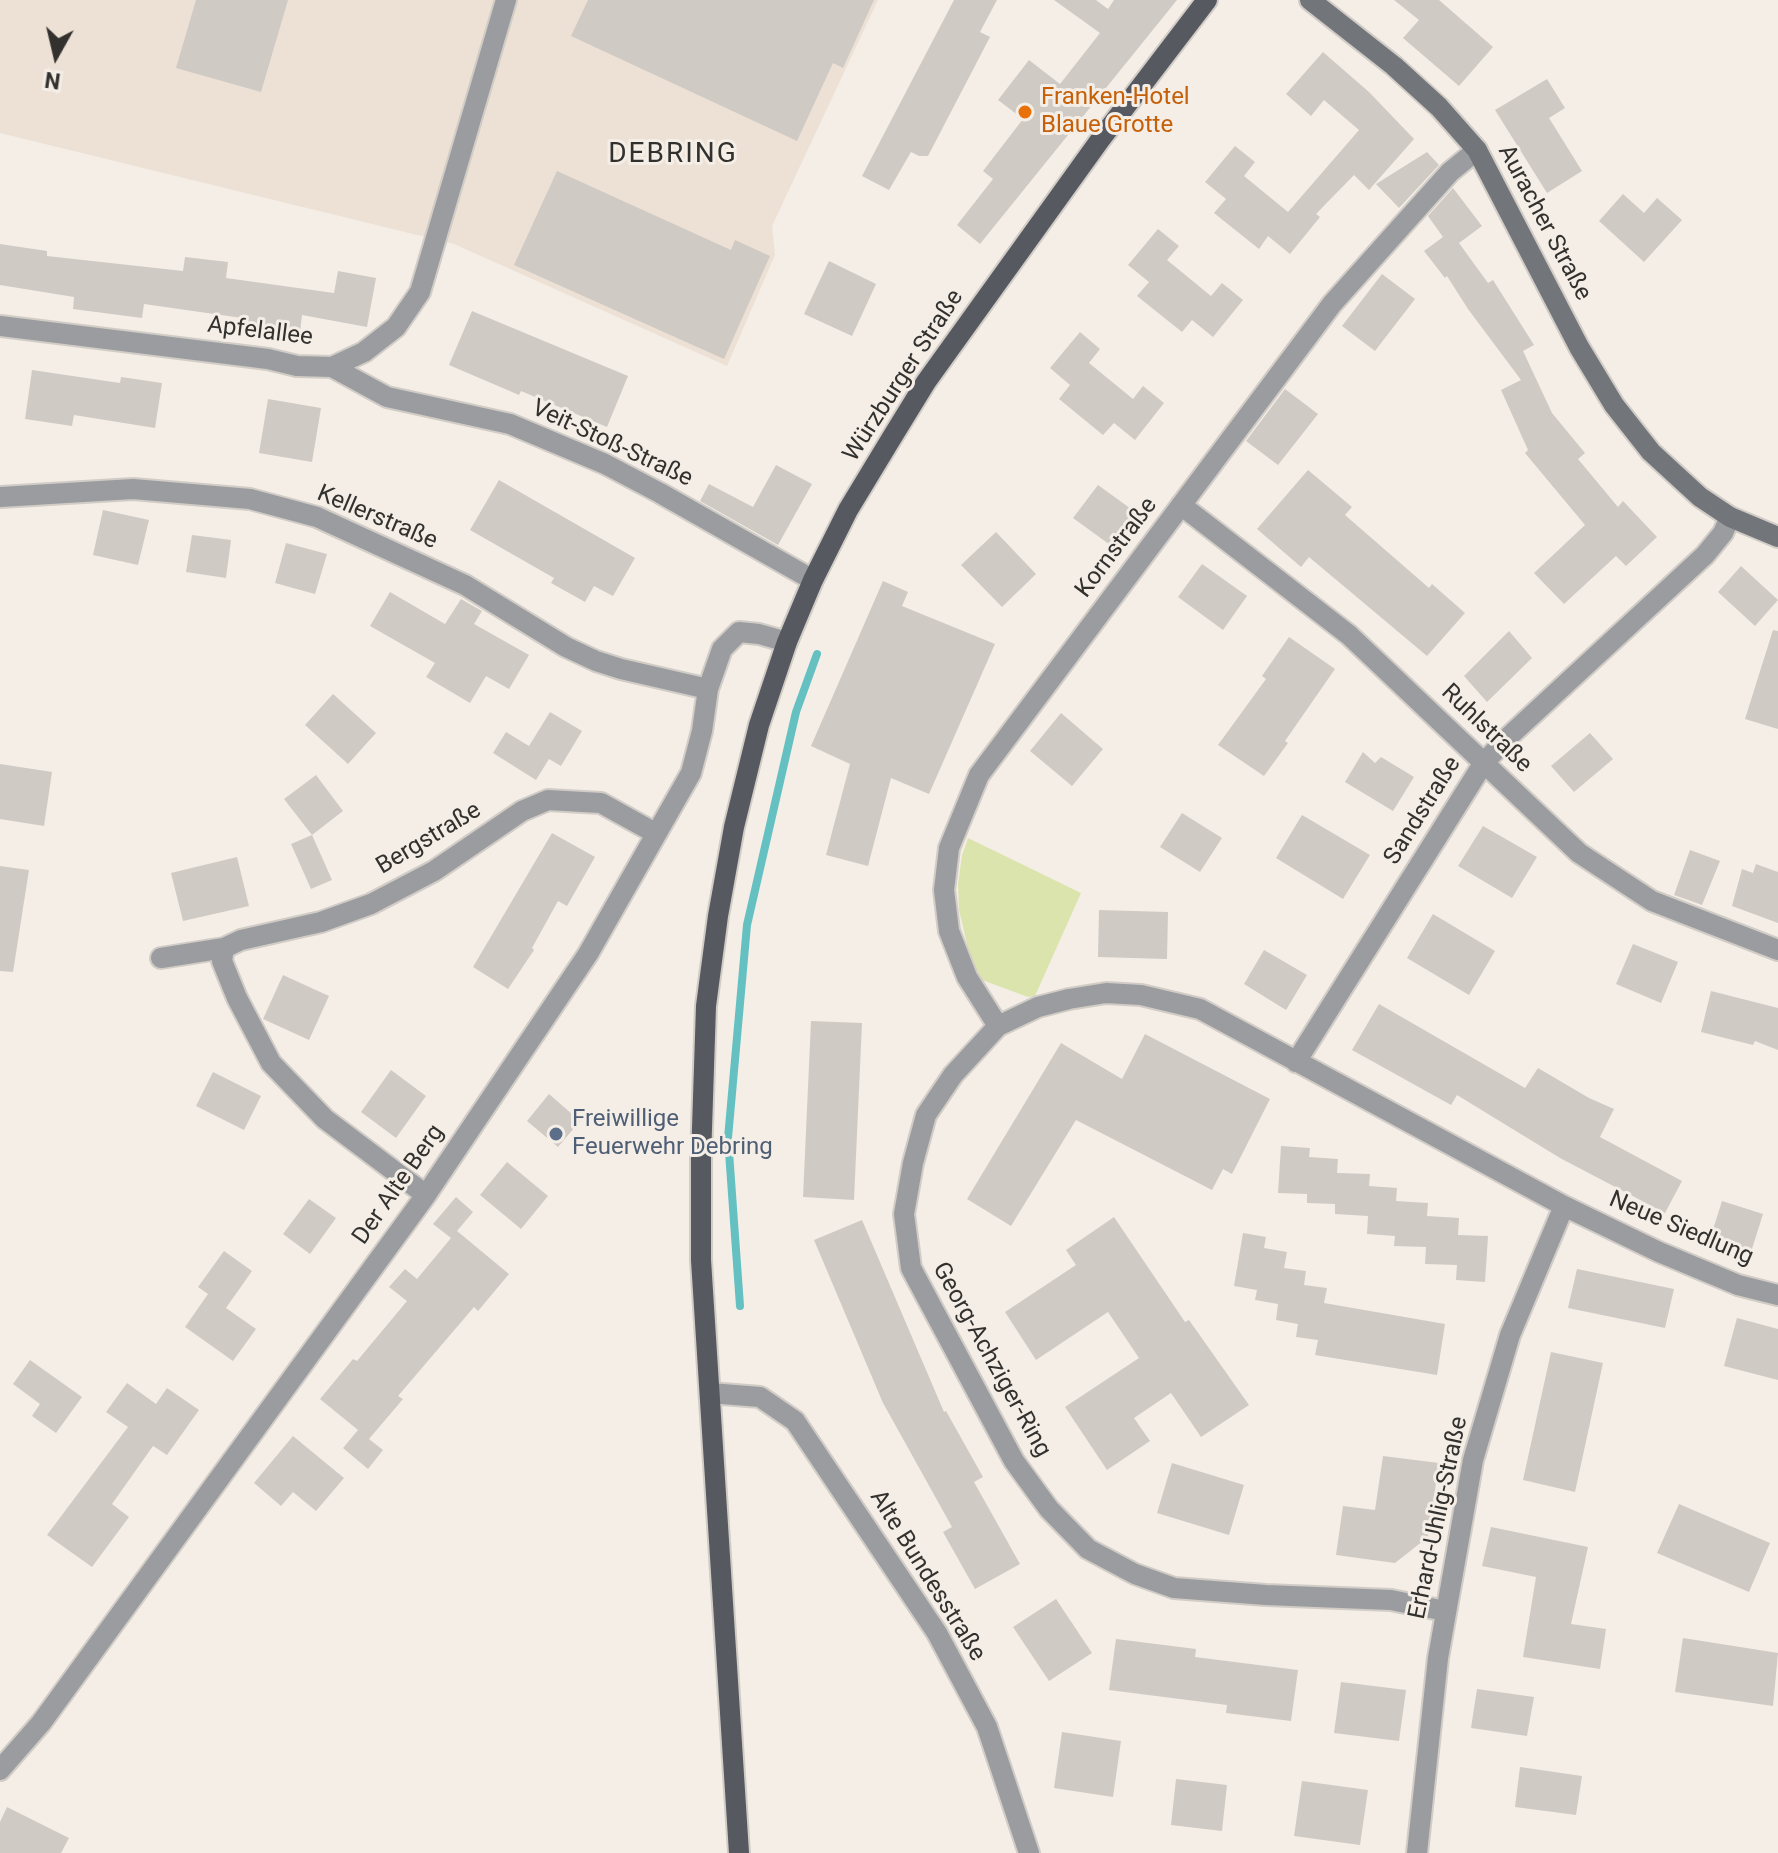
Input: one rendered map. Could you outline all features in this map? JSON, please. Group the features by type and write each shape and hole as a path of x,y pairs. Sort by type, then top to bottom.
{"main road":[{"name":"Würzburger Straße","path":"710,1393 701,1260 706,1006 734,827 759,725 787,642 813,580 848,510 926,382 1100,140 1207,0"},
{"path":"710,1393 739,1853"}],"street":[{"name":"Apfelallee","path":"0,326 268,359 297,366 332,367 364,352 396,327 420,292 506,0"},
{"name":"Auracher Straße","path":"1310,0 1405,76 1439,107 1477,150 1579,347 1614,405 1651,452 1700,497 1730,517 1778,537"},
{"name":"Kornstraße","path":"998,1026 967,977 949,931 944,890 949,848 979,775 1332,304 1450,172 1477,150"},
{"name":"Veit-Stoß-Straße","path":"332,367 387,397 510,424 605,464 813,580"},
{"name":"Kellerstraße","path":"0,497 133,489 250,499 317,517 465,585 566,647 596,661 708,689"},
{"name":"Ruhlstraße","path":"1181,505 1349,635 1579,853 1652,901 1778,950"},
{"name":"Sandstraße","path":"1296,1062 1483,764 1705,555 1723,533 1730,517"},
{"name":"Der Alte Berg","path":"0,1770 50,1711 426,1195 588,954 691,773 702,731 708,689 722,649 739,632 787,642"},
{"name":"Bergstraße","path":"161,958 224,948 241,940 321,922 371,904 434,871 522,811 548,800 601,803 655,833"},
{"path":"224,948 222,961 237,998 271,1063 325,1119 426,1195"},
{"name":"Georg-Achziger-Ring","path":"1445,1611 1391,1600 1174,1588 1135,1574 1088,1549 1049,1509 1014,1461 911,1268 904,1214 926,1115 953,1075 998,1026 1038,1007 1069,999 1106,993 1141,995 1200,1009 1564,1206"},
{"name":"Erhard-Uhlig-Straße","path":"1417,1853 1445,1611 1473,1460 1506,1349 1564,1206"},
{"name":"Neue Siedlung","path":"1564,1206 1659,1252 1738,1285 1778,1295"},
{"name":"Alte Bundesstraße","path":"710,1393 760,1397 795,1421 944,1646 987,1727 1029,1853"}],"shaded area":[{"path":"0,0 878,0 772,226 775,255 727,366 454,244 0,133"}],"green space":[{"path":"968,838 1081,893 1035,996 1028,997 982,980 971,961 959,910 958,884"}],"building":[{"path":"196,0 288,0 261,92 176,68"},
{"path":"588,0 874,0 843,68 833,63 797,141 571,36"},
{"path":"954,0 997,0 980,32 990,37 928,156 911,152 889,190 862,176"},
{"path":"1054,0 1096,0 1108,9 1114,0 1177,0 980,244 957,225 993,179 983,171 1023,119 998,100 1029,60 1060,84 1100,33"},
{"path":"1394,0 1439,0 1493,47 1459,86 1403,38 1419,20"},
{"path":"1323,52 1369,92 1414,139 1369,190 1354,175 1316,214 1320,217 1290,254 1268,236 1259,249 1214,213 1226,199 1205,182 1235,146 1255,162 1244,176 1288,212 1359,130 1324,100 1311,116 1286,94"},
{"path":"1547,79 1565,108 1549,118 1582,171 1547,193 1495,110"},
{"path":"1427,152 1439,165 1399,208 1376,184"},
{"path":"557,171 731,250 735,240 770,256 724,359 514,265"},
{"path":"1453,188 1482,226 1459,243 1488,283 1493,280 1534,345 1523,351 1552,413 1585,453 1578,459 1618,507 1623,501 1657,537 1626,566 1616,556 1564,604 1534,573 1585,525 1525,453 1528,450 1501,390 1521,380 1447,276 1445,278 1424,251 1443,237 1428,216"},
{"path":"1623,194 1644,213 1657,198 1682,220 1644,262 1599,221"},
{"path":"1158,229 1179,246 1167,260 1211,296 1222,283 1243,300 1213,337 1192,320 1182,332 1137,296 1149,282 1128,265"},
{"path":"0,244 47,251 47,256 183,271 185,257 228,262 226,278 334,293 338,271 376,278 367,327 302,315 300,332 241,324 242,318 144,304 142,318 73,309 74,297 0,285"},
{"path":"829,261 876,284 852,336 804,314"},
{"path":"1382,274 1415,299 1375,351 1342,326"},
{"path":"472,311 628,376 607,427 449,365"},
{"path":"1080,332 1100,349 1089,363 1133,399 1143,386 1164,403 1135,440 1114,423 1103,435 1059,399 1070,385 1050,368"},
{"path":"32,370 120,383 121,377 162,383 155,428 74,415 72,426 25,419"},
{"path":"1285,389 1318,414 1278,465 1246,441"},
{"path":"268,399 321,408 312,462 259,453"},
{"path":"776,465 812,484 778,545 700,501 709,484 753,507"},
{"path":"1308,470 1352,507 1345,515 1429,588 1432,584 1465,613 1427,656 1309,557 1301,567 1257,529"},
{"path":"499,480 635,558 613,596 594,586 585,602 551,583 554,578 470,530"},
{"path":"1098,485 1138,514 1113,547 1073,518"},
{"path":"103,510 149,520 138,565 93,555"},
{"path":"996,532 1036,574 1002,607 961,565"},
{"path":"192,535 231,540 226,578 186,572"},
{"path":"286,543 327,554 315,594 275,583"},
{"path":"1202,564 1247,596 1223,630 1178,597"},
{"path":"1741,566 1778,600 1755,626 1718,592"},
{"path":"883,581 908,592 902,606 995,644 929,794 891,778 868,866 826,855 850,764 811,746"},
{"path":"390,592 445,624 461,599 482,611 474,624 529,655 509,689 486,676 470,703 426,677 435,663 370,626"},
{"path":"1773,630 1778,631 1778,729 1745,719"},
{"path":"1509,631 1532,658 1487,702 1464,676"},
{"path":"1289,637 1335,669 1264,776 1218,745 1266,679 1262,676"},
{"path":"333,694 376,733 348,764 305,725"},
{"path":"550,712 582,731 561,766 549,759 536,780 493,753 506,732 529,746"},
{"path":"1061,713 1103,749 1072,786 1030,751"},
{"path":"1590,733 1613,759 1574,792 1551,766"},
{"path":"1363,752 1375,763 1381,757 1414,777 1393,811 1345,782"},
{"path":"0,764 52,772 44,826 0,819"},
{"path":"316,775 343,811 312,835 284,799"},
{"path":"1182,813 1222,838 1200,872 1160,847"},
{"path":"1302,815 1370,855 1343,899 1276,858"},
{"path":"1483,826 1537,857 1512,898 1458,866"},
{"path":"552,833 595,857 567,906 558,901 532,948 534,950 508,989 473,967"},
{"path":"312,835 332,880 311,889 291,844"},
{"path":"1690,850 1720,861 1702,905 1674,895"},
{"path":"237,857 249,906 183,921 171,873"},
{"path":"1756,864 1778,872 1778,923 1732,906 1742,869 1753,873"},
{"path":"0,866 29,870 13,972 0,971"},
{"path":"1099,910 1168,912 1167,959 1098,957"},
{"path":"1433,914 1495,951 1469,995 1407,958"},
{"path":"1633,944 1678,962 1661,1003 1616,984"},
{"path":"1264,950 1307,975 1286,1010 1244,984"},
{"path":"283,975 329,996 309,1040 263,1019"},
{"path":"1711,991 1778,1008 1778,1050 1755,1041 1753,1045 1701,1032"},
{"path":"1379,1004 1525,1088 1538,1068 1614,1109 1600,1137 1682,1181 1665,1213 1560,1158 1457,1095 1451,1105 1352,1050"},
{"path":"811,1021 862,1023 854,1200 803,1197"},
{"path":"1145,1034 1270,1099 1232,1174 1223,1169 1212,1190 1076,1120 1011,1226 967,1199 1061,1043 1122,1079"},
{"path":"391,1070 426,1096 396,1138 361,1112"},
{"path":"213,1072 261,1096 244,1130 196,1106"},
{"name":"Freiwillige Feuerwehr Debring","path":"549,1094 580,1121 558,1147 527,1121"},
{"path":"1281,1146 1310,1148 1309,1157 1338,1159 1337,1173 1370,1174 1369,1186 1397,1188 1396,1201 1428,1203 1427,1216 1459,1218 1458,1235 1488,1236 1485,1282 1456,1280 1457,1265 1425,1264 1426,1247 1394,1246 1395,1236 1367,1234 1368,1216 1335,1214 1335,1204 1307,1203 1307,1194 1278,1193"},
{"path":"507,1162 548,1196 521,1229 480,1195"},
{"path":"456,1197 473,1212 457,1231 509,1274 478,1311 474,1307 398,1396 403,1399 369,1439 383,1450 368,1469 343,1448 358,1430 320,1399 353,1359 357,1361 407,1301 389,1287 405,1269 417,1279 451,1238 433,1224"},
{"path":"309,1199 336,1218 310,1254 283,1234"},
{"path":"1722,1201 1763,1214 1751,1252 1710,1239"},
{"path":"1114,1217 1185,1322 1189,1320 1249,1405 1201,1437 1171,1393 1134,1418 1150,1441 1107,1470 1065,1407 1139,1358 1108,1312 1036,1360 1005,1312 1076,1265 1066,1250"},
{"path":"862,1220 944,1412 983,1477 974,1482 1020,1564 975,1589 943,1532 952,1527 883,1403 814,1240"},
{"path":"1243,1233 1266,1237 1264,1248 1287,1252 1284,1268 1306,1271 1304,1285 1327,1288 1324,1303 1445,1324 1437,1375 1315,1355 1318,1340 1296,1337 1298,1324 1276,1320 1278,1304 1255,1300 1257,1290 1234,1286"},
{"path":"224,1251 252,1271 226,1308 256,1329 233,1361 185,1327 208,1294 198,1287"},
{"path":"1577,1269 1674,1289 1665,1328 1568,1308"},
{"path":"1737,1318 1778,1329 1778,1380 1724,1366"},
{"path":"1551,1352 1603,1363 1575,1492 1523,1480"},
{"path":"30,1360 82,1397 56,1433 32,1416 40,1404 13,1384"},
{"path":"127,1383 156,1404 167,1388 199,1410 167,1455 153,1446 112,1504 129,1517 92,1567 47,1535 128,1427 106,1412"},
{"path":"293,1436 344,1478 316,1511 293,1492 281,1506 254,1483"},
{"path":"1383,1456 1439,1463 1428,1537 1395,1563 1336,1555 1343,1506 1375,1510"},
{"path":"1172,1463 1244,1485 1229,1535 1157,1513"},
{"path":"1679,1504 1770,1543 1749,1592 1657,1553"},
{"path":"1491,1527 1588,1547 1571,1624 1606,1629 1600,1669 1523,1657 1536,1577 1482,1566"},
{"path":"1056,1599 1092,1653 1049,1681 1013,1627"},
{"path":"1683,1638 1778,1653 1773,1706 1675,1692"},
{"path":"1116,1639 1196,1649 1195,1657 1298,1670 1291,1721 1226,1713 1227,1705 1109,1690"},
{"path":"1341,1682 1406,1690 1399,1741 1334,1733"},
{"path":"1477,1689 1534,1697 1527,1736 1471,1728"},
{"path":"1062,1732 1121,1741 1113,1797 1054,1788"},
{"path":"1520,1767 1582,1776 1576,1815 1515,1807"},
{"path":"1176,1779 1227,1785 1222,1831 1171,1825"},
{"path":"1302,1781 1368,1790 1360,1845 1294,1836"},
{"path":"7,1807 69,1838 61,1853 0,1853 0,1822"}],"waterway":[{"path":"740,1306 728,1138 747,925 796,712 817,654"}],"place":[{"name":"Franken-Hotel Blaue Grotte","path":"1025,112"},
{"name":"Freiwillige Feuerwehr Debring","path":"556,1134"}],"district":[{"name":"DEBRING","path":"673,155"}]}
